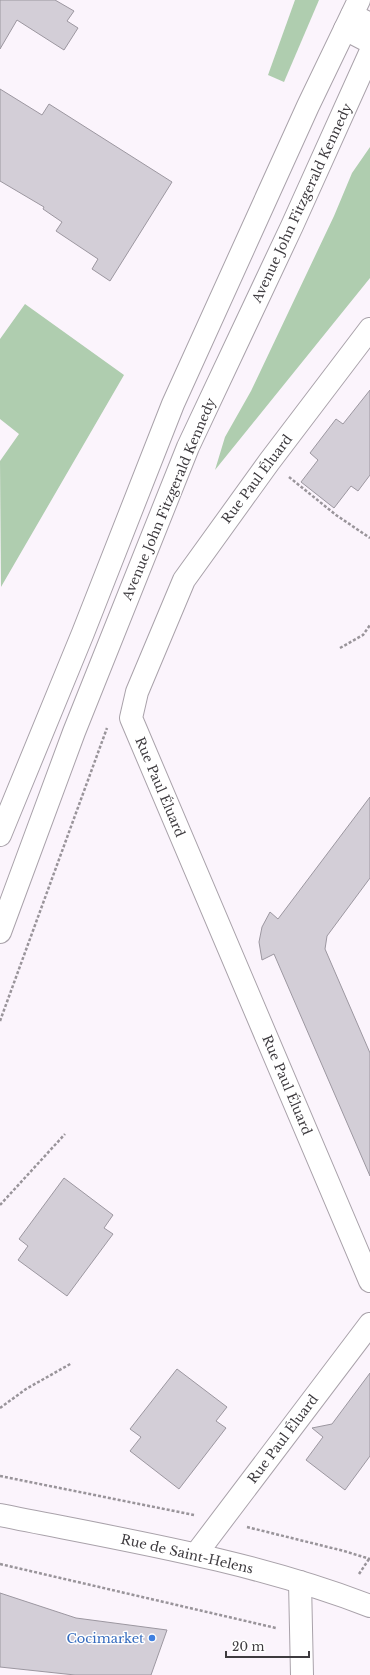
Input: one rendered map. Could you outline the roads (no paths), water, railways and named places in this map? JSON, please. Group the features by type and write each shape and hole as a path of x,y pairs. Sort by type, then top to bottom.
{"street":[{"path":"356,17 370,42"},
{"path":"0,836 83,633 173,404 304,114 356,17"},
{"name":"Avenue John Fitzgerald Kennedy","path":"0,932 74,732 188,448 296,219 370,53"},
{"name":"Rue Paul Éluard","path":"370,329 269,462 184,580 137,692 131,718 370,1281"},
{"name":"Rue Paul Éluard","path":"196,1554 370,1324"},
{"name":"Rue de Saint-Helens","path":"0,1515 196,1554 300,1582 370,1606"},
{"path":"300,1582 302,1675"}],"place":[{"name":"Cocimarket","path":"152,1638"}]}
